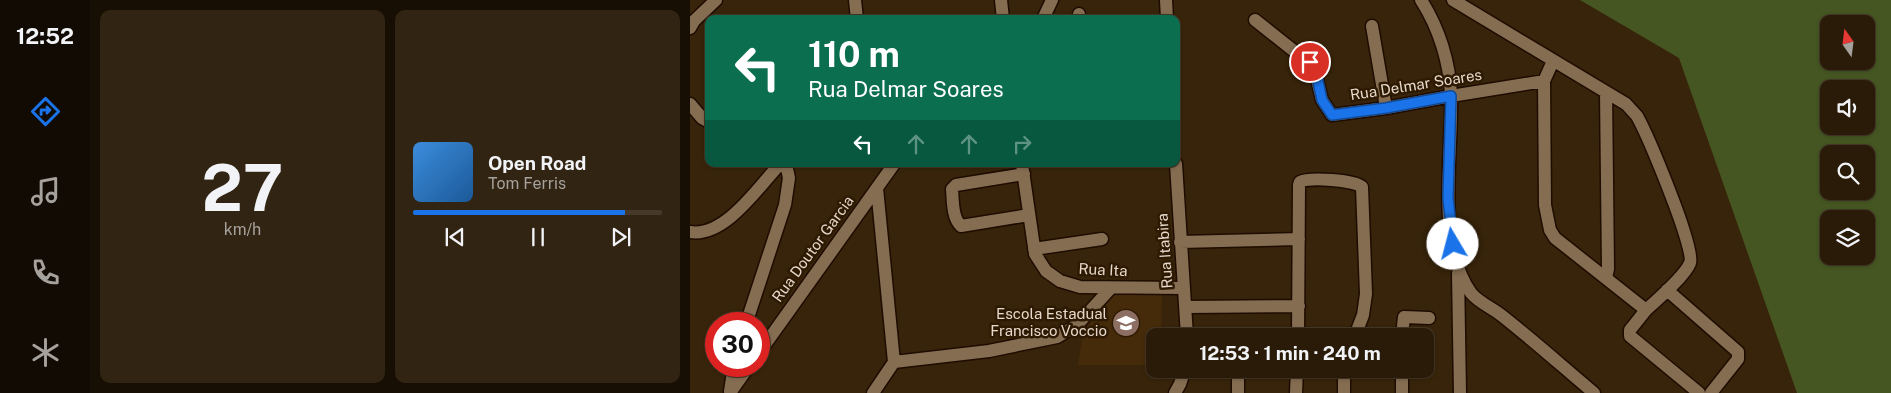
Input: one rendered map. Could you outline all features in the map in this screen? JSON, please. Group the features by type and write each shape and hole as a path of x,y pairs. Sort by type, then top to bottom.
{"street":[{"path":"692,24 716,0"},
{"path":"855,0 857,15"},
{"path":"1001,0 1003,15"},
{"path":"1044,15 1052,0"},
{"path":"1166,0 1167,15"},
{"path":"1421,0 1434,22 1442,45 1451,96 1448,198 1451,231 1458,270 1460,393"},
{"path":"1453,0 1606,92 1632,110 1642,124 1692,257 1690,263 1630,330 1630,336 1699,393"},
{"name":"Rua Delmar Soares","path":"1255,20 1314,67 1322,100 1332,115 1386,108 1544,81"},
{"path":"1372,26 1386,108"},
{"path":"1553,61 1544,81 1545,205 1550,230 1555,238 1646,310"},
{"path":"1606,92 1608,269 1606,278"},
{"path":"690,104 705,120"},
{"path":"690,232 714,229 734,215 777,167"},
{"path":"750,312 785,205 790,178 787,167"},
{"name":"Rua Doutor Garcia","path":"770,338 892,167"},
{"path":"1021,167 956,186 952,189 956,217 961,226 1029,216"},
{"name":"Rua Ita","path":"1024,167 1034,249 1039,262 1046,271 1060,281 1080,287 1184,288"},
{"name":"Rua Itabira","path":"1176,167 1187,328"},
{"path":"1298,328 1299,185 1300,182 1306,179 1358,184 1362,187 1366,294 1363,315 1358,328"},
{"path":"873,393 894,362 877,188"},
{"path":"1034,249 1102,239"},
{"path":"1180,242 1299,239"},
{"path":"1458,270 1472,294 1500,314 1583,389 1594,393"},
{"path":"894,362 989,351 1056,337 1077,326 1111,288"},
{"path":"1667,290 1737,349 1738,359 1711,393"},
{"path":"1186,308 1299,306"},
{"path":"1403,328 1404,317 1428,318"},
{"path":"730,393 732,377"},
{"path":"730,393 741,377"},
{"path":"1175,393 1182,378"},
{"path":"1238,378 1238,393"},
{"path":"1296,393 1297,378"},
{"path":"1344,378 1344,393"},
{"path":"1402,378 1402,393"}],"shaded area":[{"name":"Escola Estadual Francisco Voccio","path":"1114,293 1162,295 1161,328 1146,328 1146,365 1078,365 1083,333"}],"green space":[{"path":"1580,0 1891,0 1891,393 1797,393 1679,58"}],"place":[{"name":"Escola Estadual Francisco Voccio","path":"1126,323"}],"route":[{"path":"1310,62 1316,72 1322,100 1332,115 1386,108 1451,96 1448,198 1453,244"}]}
